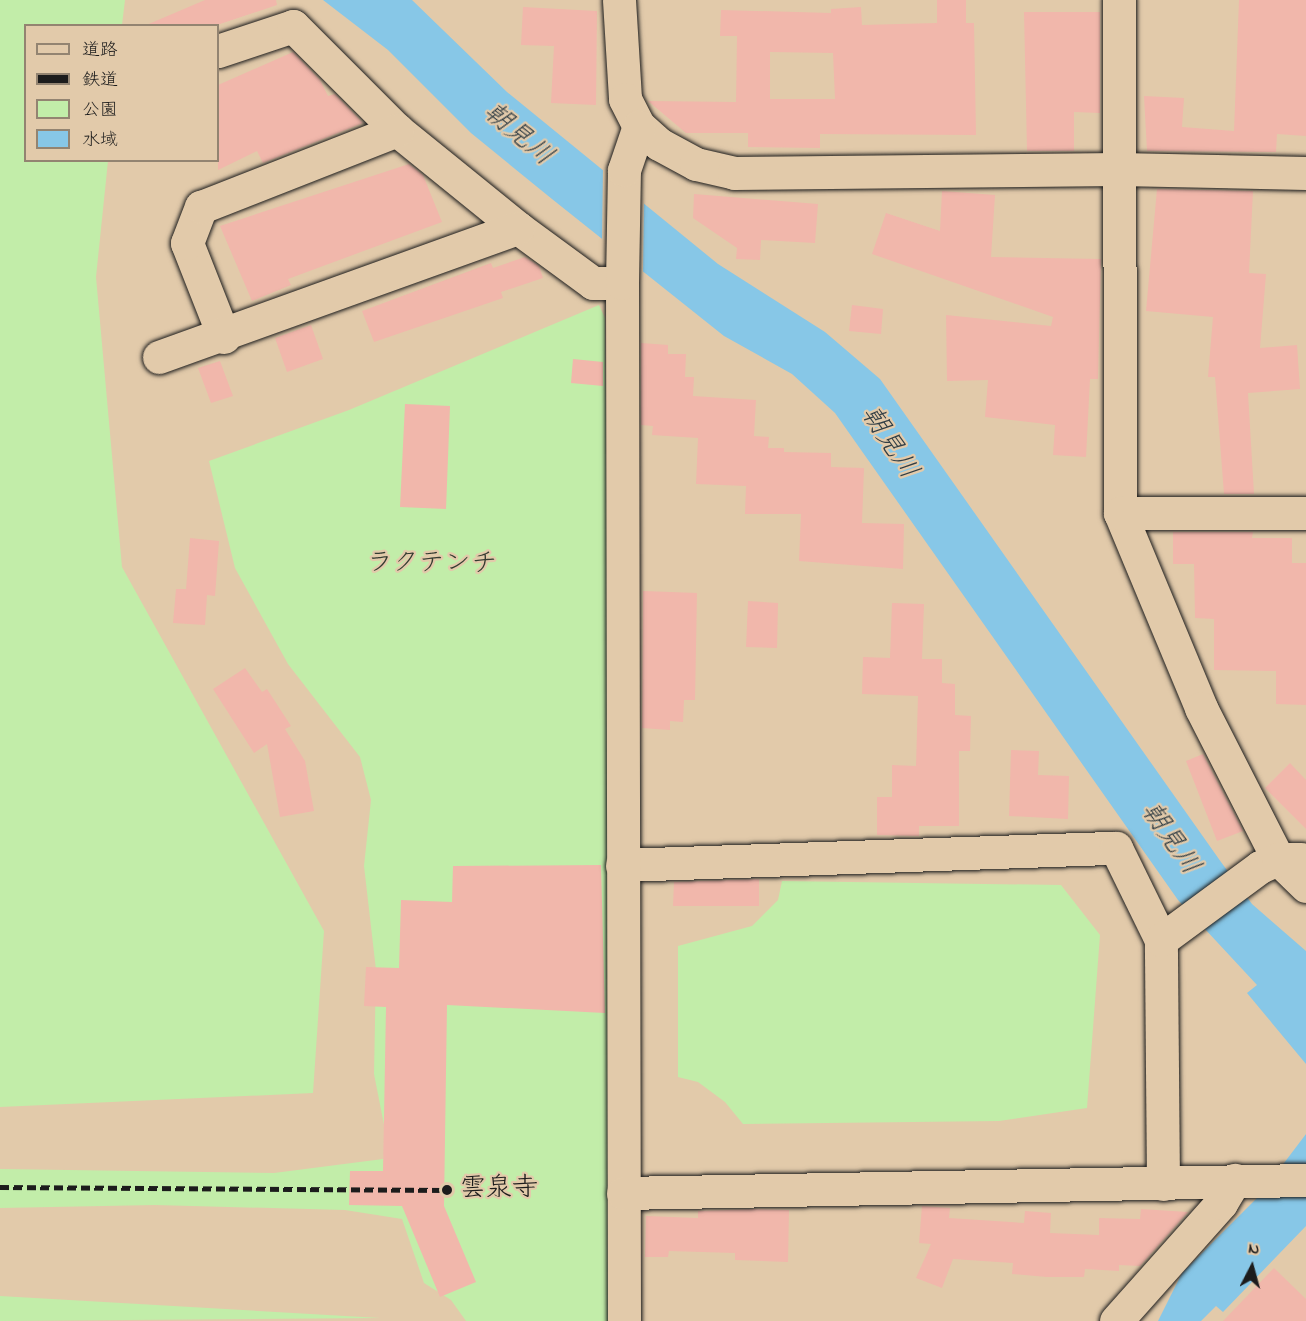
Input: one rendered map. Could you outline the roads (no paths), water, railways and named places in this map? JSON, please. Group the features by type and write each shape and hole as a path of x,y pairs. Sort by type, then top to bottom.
{"street":[{"path":"619,0 625,99 639,126 659,144 696,164 734,173 1119,169 1306,173"},
{"path":"1119,0 1120,513 1201,708 1284,860 1306,886"},
{"path":"219,51 293,26 397,130 518,228 593,283 622,283"},
{"path":"624,1321 621,865 622,283 624,170 639,126"},
{"path":"224,337 187,243 201,207 397,130"},
{"path":"159,357 224,337 518,228"},
{"path":"1120,513 1306,513"},
{"path":"621,865 1116,848 1174,933 1163,1184"},
{"path":"1174,933 1284,860"},
{"path":"1116,1321 1221,1203 1246,1180"},
{"path":"623,1194 1306,1180"}],"water":[{"name":"朝見川","path":"323,0 412,0 507,92 718,264 825,332 880,379 1252,904 1306,951 1306,1064 1247,993 1257,985 1178,900 835,413 792,374 724,336 552,199 471,133 388,50"},
{"path":"1306,1134 1306,1226 1223,1312 1216,1306 1201,1321 1158,1321 1182,1273 1259,1196"}],"railway":[{"path":"0,1187 447,1190"}],"place":[{"name":"雲泉寺","path":"447,1190"}],"park label":[{"name":"ラクテンチ","path":"432,565"}]}
